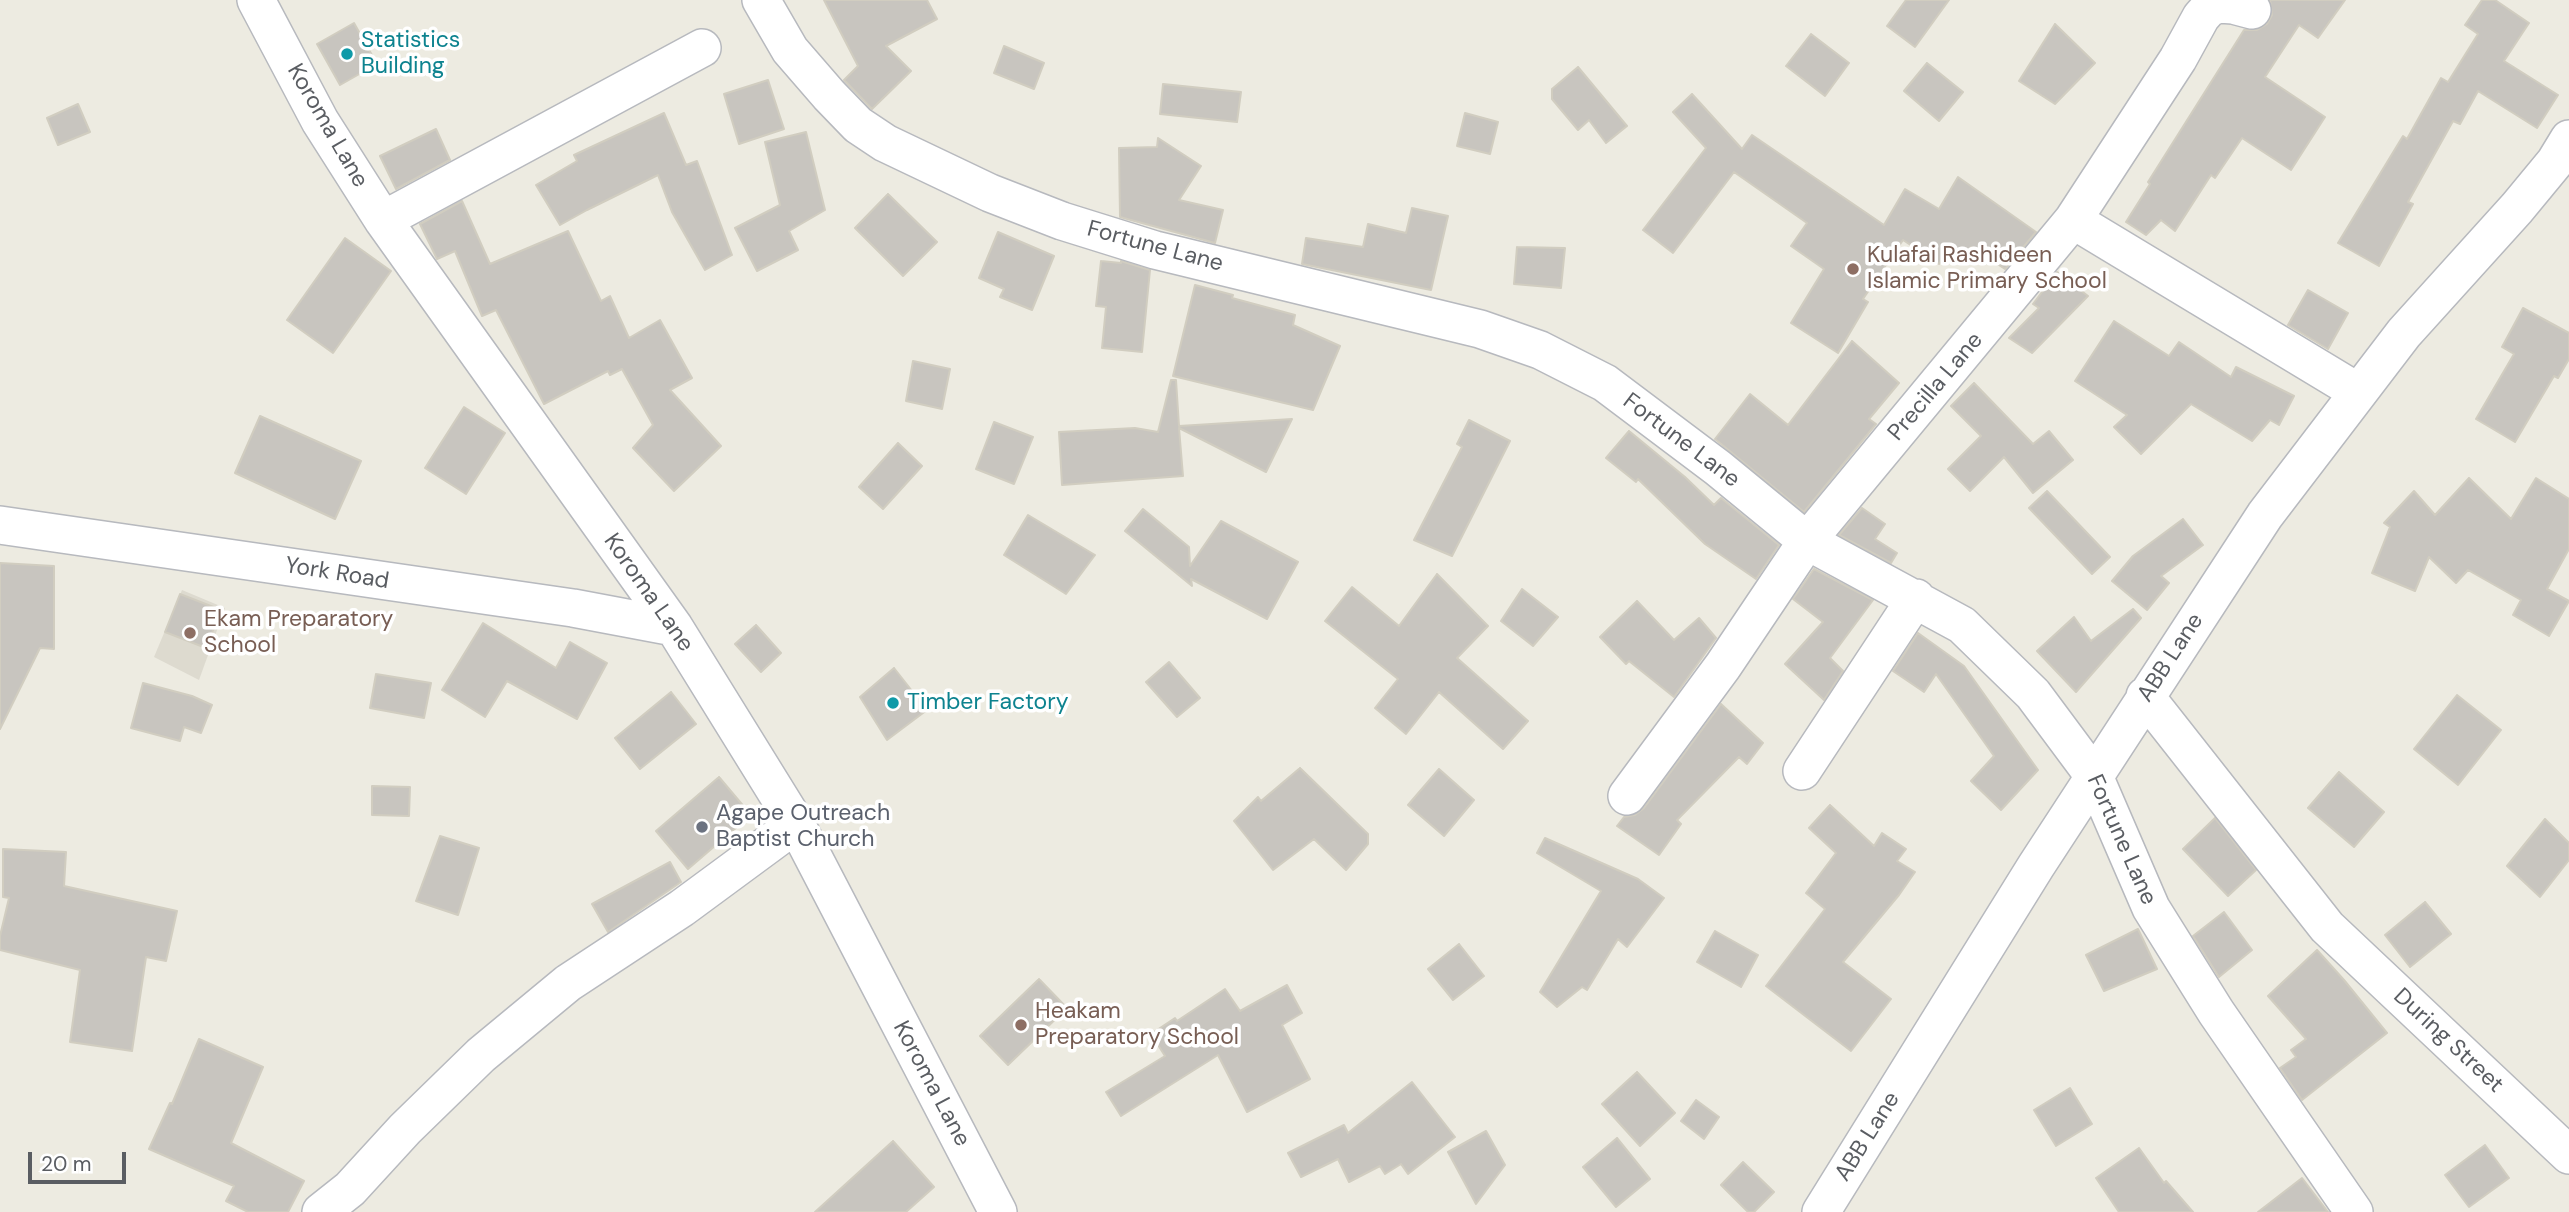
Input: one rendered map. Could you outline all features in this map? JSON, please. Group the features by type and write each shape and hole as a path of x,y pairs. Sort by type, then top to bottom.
{"street":[{"name":"Koroma Lane","path":"256,0 320,121 383,220 674,627 796,824 998,1212"},
{"name":"Fortune Lane","path":"761,0 790,50 829,96 858,125 885,143 990,193 1062,221 1155,250 1480,329 1540,350 1605,383 1718,468 1807,541 1962,625 2033,694 2095,776 2151,908 2216,1012 2354,1212"},
{"name":"Precilla Lane","path":"1627,796 1723,666 1807,541 2073,220 2209,8 2219,4 2252,10"},
{"path":"383,220 702,48"},
{"name":"ABB Lane","path":"1821,1212 2029,877 2265,515 2404,333 2564,157"},
{"path":"2073,220 2358,392"},
{"name":"York Road","path":"0,525 573,608 674,627"},
{"path":"1802,771 1916,598"},
{"name":"During Street","path":"2145,696 2327,927 2569,1155"},
{"path":"321,1212 359,1200 405,1129 481,1055 558,991 682,908 796,824"}],"shaded area":[{"name":"Ekam Preparatory School","path":"182,590 225,608 199,680 154,657"}],"building":[{"path":"824,0 927,0 937,19 886,46 911,71 872,109 844,80 858,66"},
{"path":"1906,0 1949,0 1915,47 1887,26"},
{"path":"2270,0 2345,0 2318,38 2299,25 2265,77 2325,117 2291,170 2242,138 2215,178 2211,175 2175,231 2161,220 2146,235 2126,222 2150,184 2148,182 2244,30 2257,30 2267,24 2272,15"},
{"path":"2482,0 2495,0 2529,23 2504,61 2558,95 2537,128 2478,91 2460,124 2453,121 2408,202 2413,204 2379,266 2338,243 2403,136 2407,139 2441,78 2448,82 2478,34 2465,25"},
{"name":"Statistics Building","path":"354,23 377,64 340,85 317,44"},
{"path":"2055,24 2095,63 2055,104 2019,81"},
{"path":"1811,34 1849,63 1825,96 1786,66"},
{"path":"1004,46 1044,63 1034,89 994,73"},
{"path":"1927,63 1963,92 1939,121 1904,91"},
{"path":"1578,67 1627,126 1606,143 1589,120 1578,130 1552,99 1552,89"},
{"path":"768,80 784,129 739,144 724,94"},
{"path":"1163,84 1241,92 1237,122 1160,114"},
{"path":"1692,94 1742,149 1752,135 1884,225 1905,189 1939,209 1958,177 2036,232 2005,269 1971,247 1965,257 1950,247 1939,264 1903,240 1863,299 1868,302 1838,353 1791,323 1824,269 1791,246 1807,223 1734,172 1673,253 1643,230 1706,148 1673,112"},
{"path":"78,104 90,132 58,145 47,118"},
{"path":"664,113 686,165 697,161 732,255 705,270 672,212 658,175 560,225 536,185 577,161 574,155"},
{"path":"1465,113 1498,122 1490,154 1457,146"},
{"path":"436,129 450,160 396,189 380,156"},
{"path":"806,132 825,210 789,231 798,250 757,271 735,228 780,205 765,142"},
{"path":"1158,138 1201,166 1179,200 1223,210 1215,243 1120,217 1119,148 1157,147"},
{"path":"888,194 937,242 903,276 855,228"},
{"path":"462,201 490,264 568,231 601,301 610,296 629,338 660,320 692,378 670,390 721,446 674,491 633,448 653,425 622,369 610,375 608,371 544,404 496,310 482,316 455,251 437,259 420,224"},
{"path":"1412,208 1448,216 1431,290 1302,264 1306,238 1363,247 1368,224 1406,233"},
{"path":"998,232 1054,256 1032,310 1000,297 1004,289 979,278"},
{"path":"345,238 391,271 333,353 287,320"},
{"path":"1517,247 1565,248 1561,288 1514,284"},
{"path":"1101,261 1121,261 1150,270 1142,352 1102,348 1106,307 1096,306"},
{"path":"2057,272 2088,296 2032,353 2009,338 2039,308 2033,304"},
{"path":"1195,285 1295,315 1293,325 1340,346 1313,410 1173,376"},
{"path":"2308,290 2348,313 2328,349 2288,325"},
{"path":"2523,308 2569,333 2569,359 2558,378 2554,376 2515,442 2476,419 2514,354 2502,347"},
{"path":"2114,321 2169,356 2179,342 2231,377 2236,367 2294,396 2279,425 2270,420 2252,441 2191,404 2141,454 2114,427 2127,415 2075,381"},
{"path":"1852,341 1899,383 1869,419 1876,424 1804,512 1715,439 1750,394 1788,425"},
{"path":"913,361 950,369 942,409 906,401"},
{"path":"1171,380 1176,380 1179,426 1292,419 1266,472 1179,428 1183,476 1062,485 1059,432 1135,428 1158,432"},
{"path":"1974,383 2033,444 2049,431 2073,460 2033,493 2004,457 1970,491 1948,469 1981,436 1951,406"},
{"path":"464,407 505,433 466,494 425,468"},
{"path":"260,416 361,461 335,519 235,473"},
{"path":"1469,420 1510,441 1452,556 1414,540 1462,447 1457,444"},
{"path":"994,422 1033,437 1014,484 976,469"},
{"path":"1629,431 1714,505 1721,498 1779,545 1756,579 1705,544 1638,479 1636,482 1606,458"},
{"path":"898,443 922,466 883,509 859,487"},
{"path":"2469,478 2511,519 2536,478 2569,499 2569,549 2547,589 2569,601 2549,636 2513,615 2521,600 2468,570 2456,583 2429,557 2415,591 2372,573 2390,527 2384,523 2414,491 2435,515"},
{"path":"2047,491 2110,557 2092,574 2029,508"},
{"path":"1862,508 1885,524 1875,539 1897,553 1891,563 1839,535"},
{"path":"1143,509 1189,547 1190,566 1221,521 1298,562 1267,619 1191,579 1192,586 1125,531"},
{"path":"1028,515 1095,555 1066,594 1004,555"},
{"path":"2183,519 2203,545 2161,576 2169,583 2147,610 2112,581 2133,556"},
{"path":"0,563 54,566 54,649 40,648 0,729"},
{"path":"1814,569 1873,600 1830,658 1843,671 1824,700 1785,664 1823,622 1793,599"},
{"path":"1437,574 1488,626 1457,658 1528,721 1503,749 1439,692 1406,734 1375,708 1398,679 1325,621 1352,587 1399,626"},
{"path":"1522,589 1558,617 1533,646 1501,621"},
{"path":"180,594 221,610 206,648 165,632"},
{"path":"1637,601 1674,640 1699,618 1716,638 1674,697 1629,661 1626,664 1600,637"},
{"path":"2133,609 2141,618 2076,692 2037,651 2074,617 2091,641"},
{"path":"483,623 556,668 570,642 607,663 577,719 507,681 485,717 442,690"},
{"path":"756,625 781,653 761,672 735,644"},
{"path":"1918,633 1964,666 2038,770 2001,810 1971,781 1994,756 1936,674 1924,692 1893,671"},
{"path":"1169,662 1200,698 1177,717 1146,682"},
{"name":"Timber Factory","path":"894,668 927,710 887,740 860,697"},
{"path":"376,674 431,683 424,718 370,708"},
{"path":"143,683 192,696 212,705 201,733 184,727 180,741 131,728"},
{"path":"671,692 696,724 640,769 615,738"},
{"path":"2457,695 2501,730 2458,785 2414,749"},
{"path":"1721,704 1763,743 1747,764 1739,757 1677,820 1681,824 1659,855 1617,826 1624,817 1635,815 1644,808"},
{"path":"1300,768 1368,834 1368,844 1346,870 1314,839 1273,870 1234,821 1258,797 1261,801"},
{"path":"1439,769 1474,800 1444,836 1408,805"},
{"path":"2339,772 2384,812 2354,847 2308,808"},
{"name":"Agape Outreach Baptist Church","path":"719,777 751,815 688,869 656,831"},
{"path":"372,786 410,787 409,816 372,815"},
{"path":"1830,805 1874,846 1882,833 1906,849 1897,861 1915,872 1843,962 1891,999 1851,1051 1766,986 1825,909 1806,893 1836,853 1809,828"},
{"path":"2215,818 2256,870 2228,896 2183,849"},
{"path":"2545,819 2569,843 2569,860 2540,897 2507,866"},
{"path":"440,836 479,848 458,915 416,901"},
{"path":"1545,838 1638,879 1664,898 1627,947 1618,939 1587,990 1582,987 1557,1007 1540,992 1601,891 1537,853"},
{"path":"3,849 66,852 64,886 177,911 166,961 146,957 132,1051 70,1042 80,970 0,950 0,936 9,898 3,897"},
{"path":"670,862 681,882 608,932 592,904"},
{"path":"2425,902 2451,934 2410,967 2385,935"},
{"path":"2224,912 2252,950 2219,977 2193,936"},
{"path":"2138,929 2157,969 2104,991 2086,955"},
{"path":"1715,931 1758,955 1741,987 1697,962"},
{"path":"1459,944 1484,976 1453,1000 1428,969"},
{"path":"2317,950 2387,1033 2302,1100 2280,1068 2296,1057 2291,1050 2306,1039 2268,996"},
{"name":"Heakam Preparatory School","path":"1039,979 1067,1008 1008,1065 980,1036"},
{"path":"1287,985 1302,1013 1282,1025 1310,1079 1247,1112 1218,1055 1121,1116 1106,1092 1165,1056 1151,1034 1175,1018 1177,1021 1225,989 1240,1011"},
{"path":"199,1039 263,1067 231,1143 304,1181 288,1212 248,1212 226,1201 234,1186 149,1149 170,1103 172,1104"},
{"path":"1637,1072 1675,1113 1640,1146 1602,1104"},
{"path":"1412,1082 1455,1137 1408,1174 1401,1164 1385,1174 1380,1166 1349,1182 1338,1159 1301,1177 1288,1153 1344,1125 1348,1133"},
{"path":"2070,1088 2092,1124 2056,1146 2034,1110"},
{"path":"1696,1100 1719,1117 1704,1139 1681,1121"},
{"path":"1486,1131 1505,1165 1476,1204 1448,1152"},
{"path":"1617,1138 1650,1179 1616,1207 1583,1167"},
{"path":"893,1141 934,1187 906,1212 815,1212"},
{"path":"2485,1145 2509,1178 2469,1207 2445,1175"},
{"path":"2139,1148 2164,1183 2166,1181 2193,1212 2119,1212 2096,1178"},
{"path":"1743,1162 1774,1192 1754,1212 1748,1212 1721,1185"},
{"path":"2302,1178 2328,1212 2258,1212"}],"place":[{"name":"Statistics Building","path":"347,54"},
{"name":"Kulafai Rashideen Islamic Primary School","path":"1853,269"},
{"name":"Ekam Preparatory School","path":"190,633"},
{"name":"Timber Factory","path":"893,703"},
{"name":"Agape Outreach Baptist Church","path":"702,827"},
{"name":"Heakam Preparatory School","path":"1021,1025"}]}
